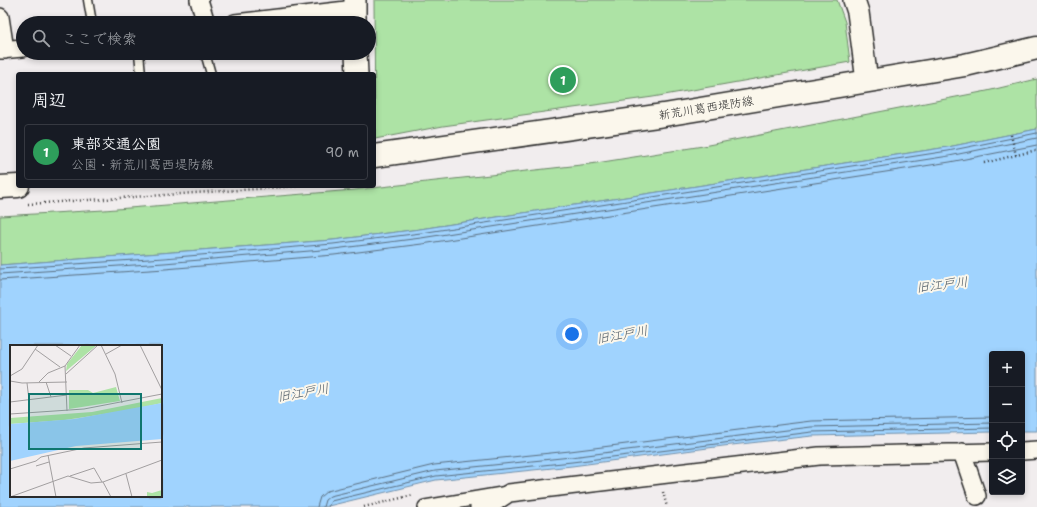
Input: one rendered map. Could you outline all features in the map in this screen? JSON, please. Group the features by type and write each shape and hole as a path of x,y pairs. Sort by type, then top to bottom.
{"main road":[{"name":"新荒川葛西堤防線","path":"376,156 664,115 965,65 1037,48"},
{"path":"0,187 19,195"}],"street":[{"path":"199,0 204,16"},
{"path":"854,0 858,12 867,81"},
{"path":"305,16 355,11"},
{"path":"0,18 3,50 16,49"},
{"path":"356,60 356,72"},
{"path":"1025,451 1037,450"},
{"path":"962,452 977,496"},
{"path":"425,507 509,492 819,456 989,452"},
{"path":"479,507 494,503 509,492"}],"lane":[{"path":"88,0 91,16"},
{"path":"139,60 141,72"},
{"path":"207,60 210,72"}],"path":[{"path":"1011,135 1016,155"},
{"path":"984,163 1037,150"},
{"path":"19,195 238,188"},
{"path":"662,487 667,507"}],"green space":[{"path":"374,0 837,0 845,22 850,62 653,97 443,126 376,139 376,72 375,72 374,60 376,60 376,16 374,16"},
{"path":"1037,79 1037,129 948,147 420,229 333,240 0,265 0,216 104,210 354,190 590,164 703,146 987,91"}],"water":[{"name":"旧江戸川","path":"1037,129 1037,431 1025,431 1025,351 989,351 989,432 812,436 723,446 572,466 436,480 324,507 0,507 0,265 333,240 420,229 948,147"}],"place":[{"name":"東部交通公園","path":"563,80"}]}
